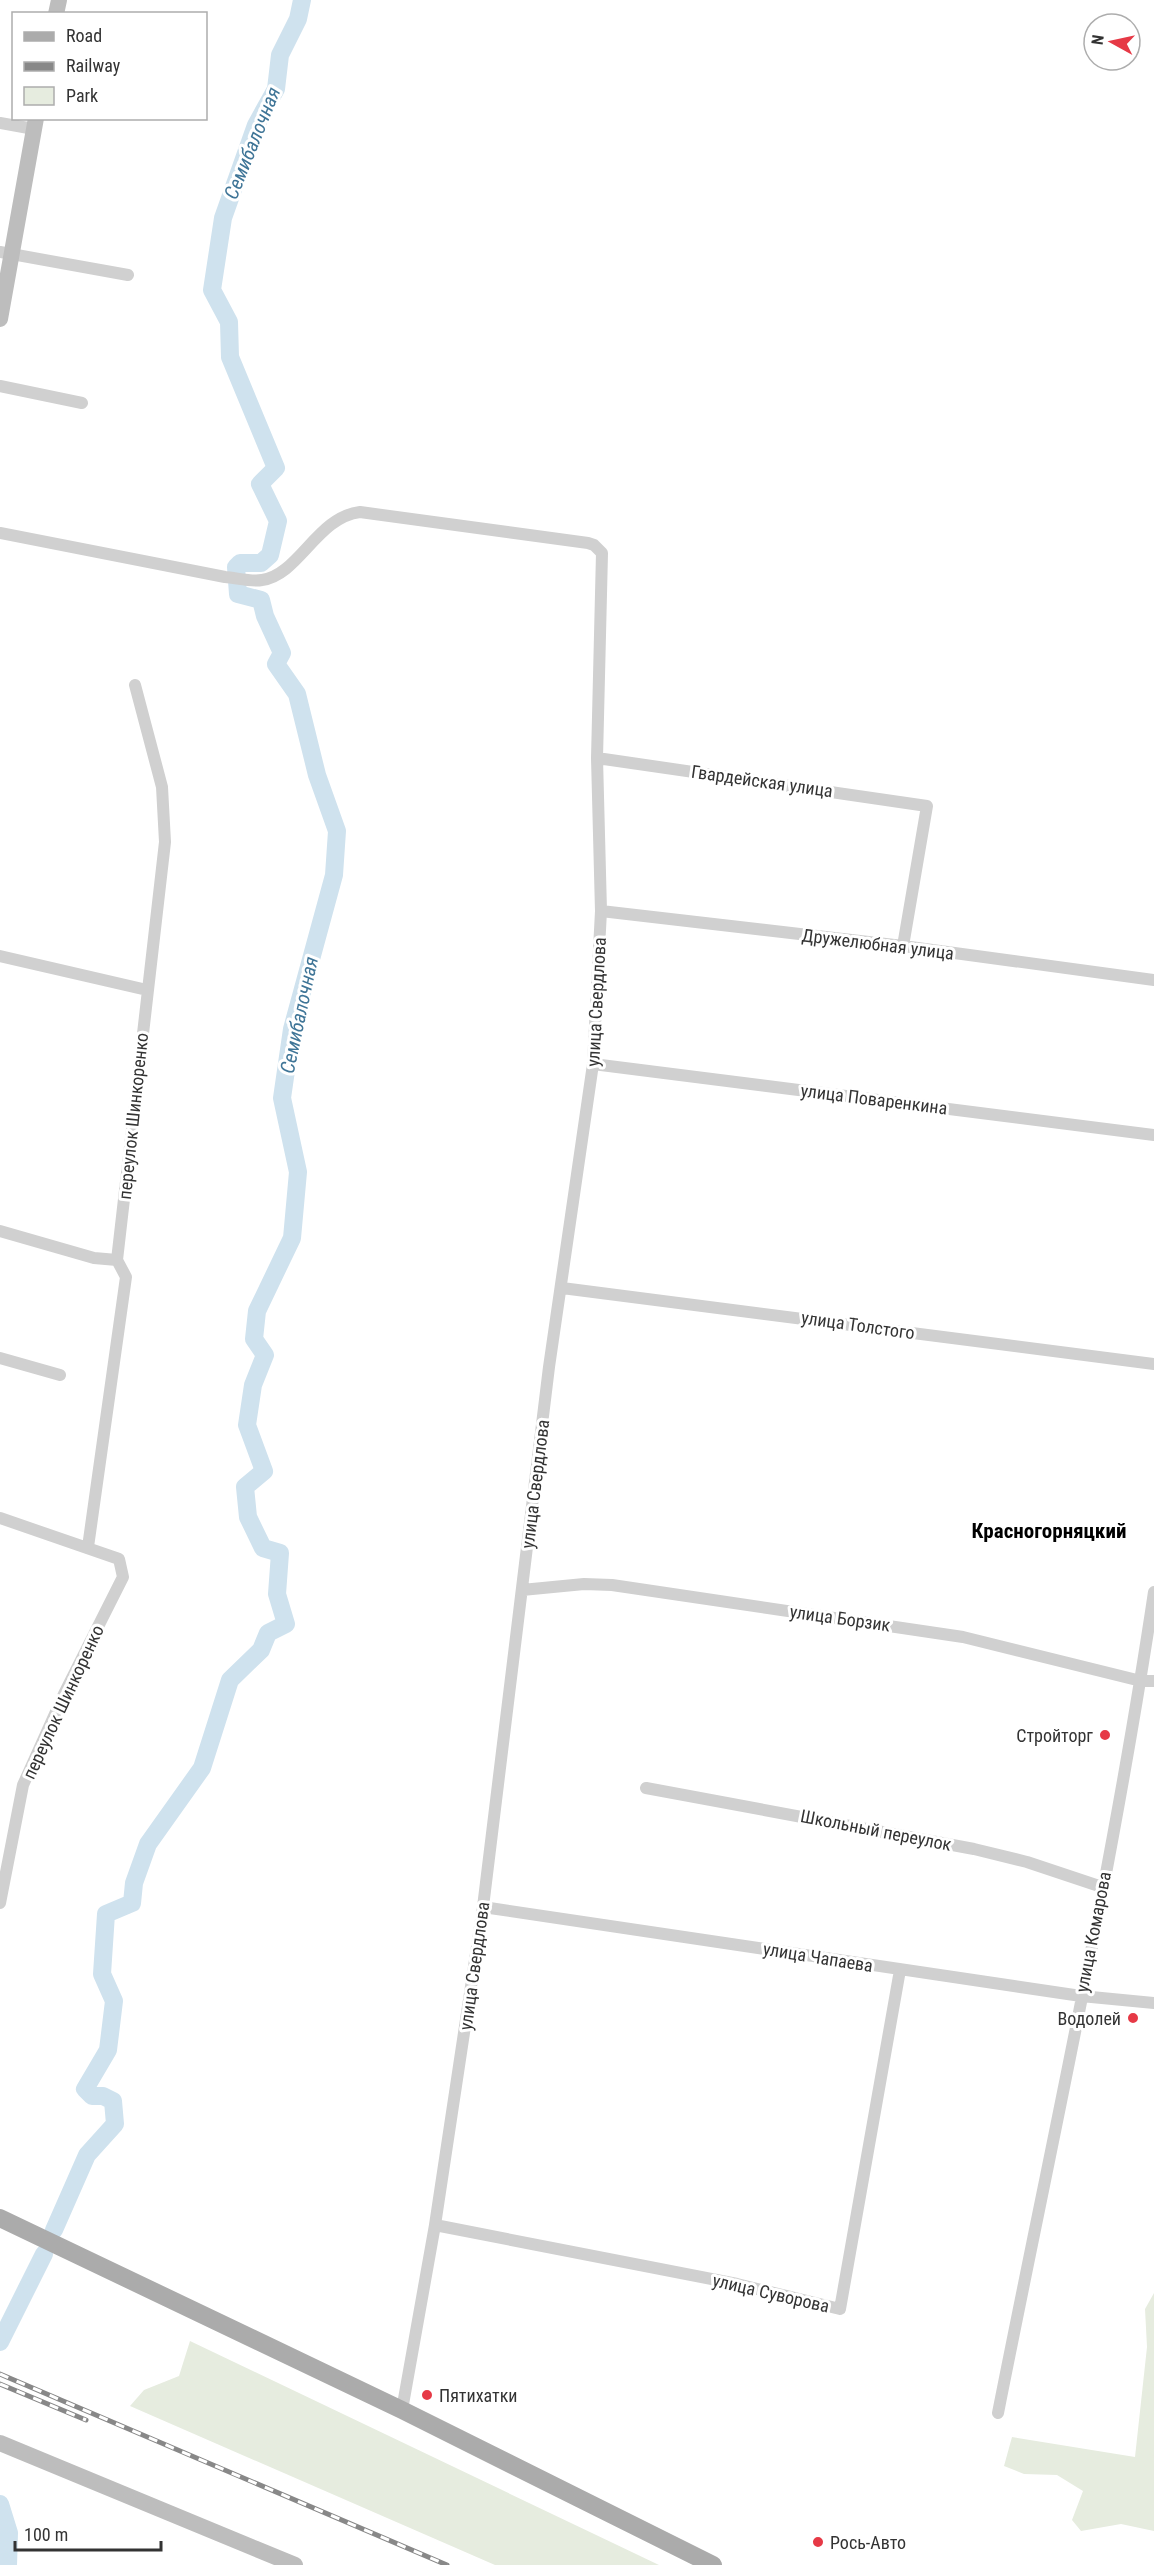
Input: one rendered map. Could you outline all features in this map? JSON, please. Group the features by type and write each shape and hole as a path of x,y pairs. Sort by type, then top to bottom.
{"main road":[{"path":"0,2218 402,2410 713,2565"}],"street":[{"path":"0,123 35,124 6,253 0,319"},
{"path":"6,253 128,275"},
{"path":"0,386 82,403"},
{"name":"улица Свердлова","path":"0,533 225,577 265,580 273,576 336,519 360,512 594,544 602,553 597,758 601,911 593,1064 549,1366 483,1907 435,2225 402,2410"},
{"name":"переулок Шинкоренко","path":"0,1903 23,1785 64,1694 123,1576 119,1559 88,1547 126,1276 117,1260 165,842 162,787 135,686"},
{"name":"Гвардейская улица","path":"597,758 927,806 903,946"},
{"name":"Дружелюбная улица","path":"601,911 903,946 1154,980"},
{"path":"0,956 147,990"},
{"name":"улица Поваренкина","path":"593,1064 1154,1135"},
{"path":"0,1231 94,1258 117,1260"},
{"name":"улица Толстого","path":"562,1288 1154,1364"},
{"path":"0,1358 60,1375"},
{"path":"0,1518 88,1547"},
{"name":"улица Борзик","path":"522,1590 584,1584 612,1585 905,1628 990,1643 1141,1681 1154,1682"},
{"name":"улица Комарова","path":"998,2413 1102,1887 1141,1681 1154,1592"},
{"name":"Школьный переулок","path":"646,1788 974,1849 1027,1862 1102,1887"},
{"name":"улица Чапаева","path":"483,1907 1081,1996 1154,2003"},
{"name":"улица Суворова","path":"435,2225 737,2284 840,2309 900,1970"},
{"path":"0,2443 292,2565"}],"green space":[{"path":"1154,2293 1154,2531 1121,2524 1081,2531 1072,2520 1083,2491 1057,2475 1024,2474 1004,2466 1012,2437 1135,2457 1147,2347 1145,2309"},
{"path":"190,2341 659,2565 495,2565 130,2406 144,2390 179,2376"}],"waterway":[{"name":"Семибалочная","path":"54,2230 87,2155 115,2124 113,2101 103,2096 92,2096 85,2089 108,2050 114,2001 102,1974 106,1914 132,1903 134,1883 148,1844 202,1768 230,1680 261,1650 268,1633 286,1624 277,1594 280,1553 263,1548 248,1517 245,1487 264,1471 247,1425 253,1385 265,1355 254,1339 257,1311 292,1238 298,1172 282,1098 292,1029 334,875 337,831 317,775 297,694 276,664 282,653 265,616 261,600 238,594 236,567 240,563 261,563 270,555 278,521 260,484 276,468 230,357 229,322 212,290 223,218 256,125 276,89 280,55 298,19 302,0"},
{"name":"Семибалочная","path":"0,2342 44,2254"},
{"name":"Семибалочная","path":"0,2504 9,2533 8,2565"}],"railway":[{"path":"0,2374 447,2565"},
{"path":"0,2384 86,2420"}],"place":[{"name":"Стройторг","path":"1105,1735"},
{"name":"Водолей","path":"1133,2018"},
{"name":"Пятихатки","path":"427,2395"},
{"name":"Рось-Авто","path":"818,2542"}],"district":[{"name":"Красногорняцкий","path":"1049,1531"}]}
